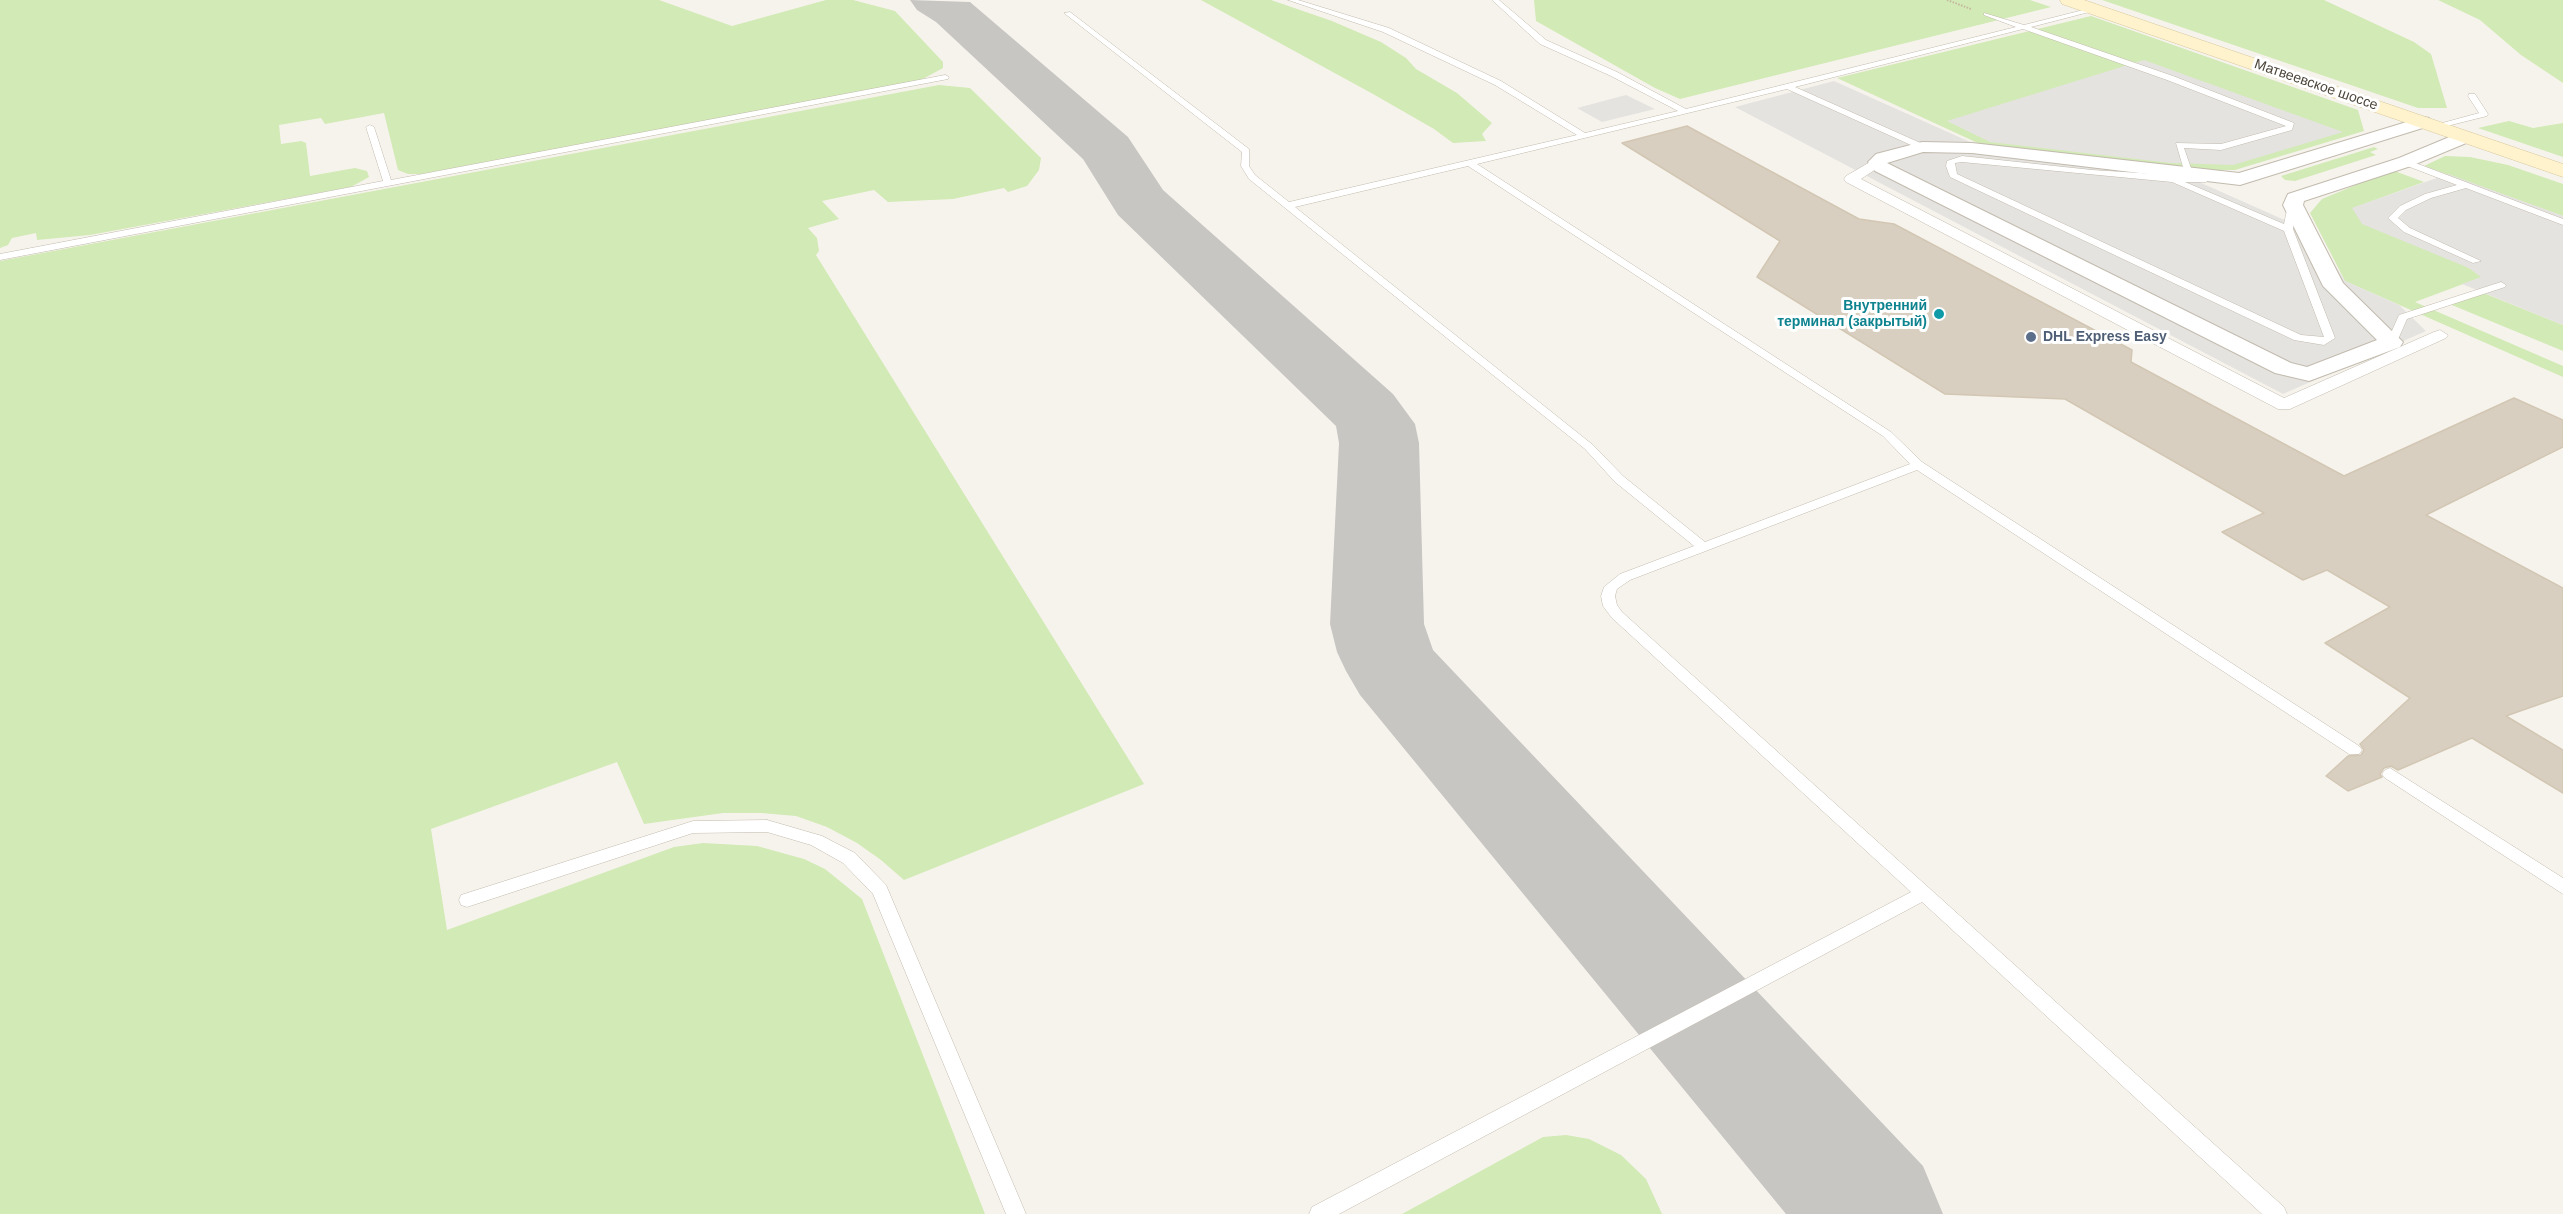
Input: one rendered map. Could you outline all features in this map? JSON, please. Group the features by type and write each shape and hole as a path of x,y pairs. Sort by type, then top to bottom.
{"main road":[{"name":"Матвеевское шоссе","path":"2068,0 2563,171"}],"street":[{"path":"2431,125 2244,178 2180,176 1972,148 1922,147 1882,158 1851,179 2284,405 2440,335"},
{"path":"1877,162 1881,167 2290,371 2315,373 2392,342 2334,286 2293,205 2295,198 2405,162 2465,137"}],"lane":[{"path":"1291,0 1395,34 1498,83 1581,134"},
{"path":"1495,0 1543,42 1614,74 1685,111"},
{"path":"1286,206 1685,111 2095,9"},
{"path":"1068,13 1246,151 1245,166 1252,177 1589,447 1619,479 1704,547"},
{"path":"1986,14 2127,65 2170,78 2291,125 2289,128 2262,137 2221,147 2178,145 2180,176"},
{"path":"0,257 945,77"},
{"path":"1787,86 1922,147"},
{"path":"2431,125 2484,114 2472,96"},
{"path":"370,127 388,183"},
{"path":"2288,229 2180,176 1951,160 1953,175 1996,196 2298,338 2324,342 2330,338 2288,229 2289,213 2293,205"},
{"path":"1468,162 1887,434 1918,465 2354,750"},
{"path":"2405,162 2563,222"},
{"path":"2468,185 2428,196 2403,208 2393,218 2407,230 2476,261"},
{"path":"2392,342 2403,317 2501,285"},
{"path":"1918,465 1625,577 1611,587 1608,596 1610,606 1617,615 2277,1214"},
{"path":"2390,774 2563,887"},
{"path":"467,900 693,828 767,826 816,840 849,858 880,890 1016,1214"},
{"path":"1319,1214 1923,893"}],"green space":[{"path":"0,0 659,0 732,26 826,0 853,0 895,11 943,62 943,68 921,80 422,174 408,174 398,170 384,113 325,124 321,118 279,125 281,144 301,141 306,143 310,176 355,168 367,171 369,177 351,187 90,235 37,240 36,233 12,238 8,245 0,248"},
{"path":"1201,0 1271,0 1332,21 1381,42 1406,58 1416,69 1457,93 1492,123 1482,134 1486,141 1453,143 1434,129 1373,94"},
{"path":"1534,0 2030,0 2051,7 1680,99 1655,88 1536,21"},
{"path":"2102,0 2324,0 2414,42 2431,54 2447,108 2418,108"},
{"path":"2438,0 2563,0 2563,83 2521,55 2480,20"},
{"path":"2091,16 2358,110 2364,131 2235,170 2203,170 1982,145 1837,78"},
{"path":"939,85 970,88 1041,158 1039,170 1027,186 1008,192 1004,188 953,199 888,202 874,190 822,201 839,219 808,228 817,238 819,251 816,255 1144,784 904,880 857,843 827,827 796,816 723,813 644,824 617,762 431,829 447,930 674,847 703,843 757,846 804,859 825,869 862,899 985,1214 0,1214 0,261"},
{"path":"2509,121 2533,128 2563,123 2563,157 2478,128"},
{"path":"2374,147 2378,149 2370,152 2376,155 2295,181 2285,180 2281,176"},
{"path":"2445,156 2470,157 2508,165 2563,184 2563,216 2424,166"},
{"path":"2392,170 2424,182 2353,208 2469,268 2482,277 2415,302 2563,366 2563,377 2345,281 2310,213 2322,199"},
{"path":"2481,292 2563,325 2563,351 2447,303"},
{"path":"1566,1135 1589,1139 1621,1155 1646,1179 1662,1214 1402,1214 1543,1137"}],"shaded area":[{"path":"2144,60 2343,132 2233,165 2171,163 1990,142 1947,121"},
{"path":"1834,81 1979,146 2172,170 2316,234 2345,281 2399,305 2426,331 2283,394 1735,107"},
{"path":"1626,95 1655,109 1602,122 1577,108"},
{"path":"2448,174 2563,216 2563,325 2462,284 2481,277 2469,268 2362,224 2352,208"}],"building":[{"path":"1687,126 1859,219 1894,224 2132,350 2131,362 2344,476 2514,398 2563,420 2563,447 2426,515 2563,588 2563,696 2506,716 2563,750 2563,793 2472,738 2398,770 2391,766 2384,768 2380,774 2382,777 2348,791 2326,776 2348,756 2361,755 2364,750 2360,744 2410,698 2325,643 2390,607 2327,570 2303,580 2222,532 2264,513 2065,399 1945,394 1757,277 1780,241 1622,143"}],"taxiway":[{"path":"934,0 953,12 1107,149 1140,202 1365,411 1375,424 1379,443 1377,624 1385,652 1395,671 1874,1214"}],"place":[{"name":"Внутренний терминал (закрытый)","path":"1939,314"},
{"name":"DHL Express Easy","path":"2031,337"}]}
